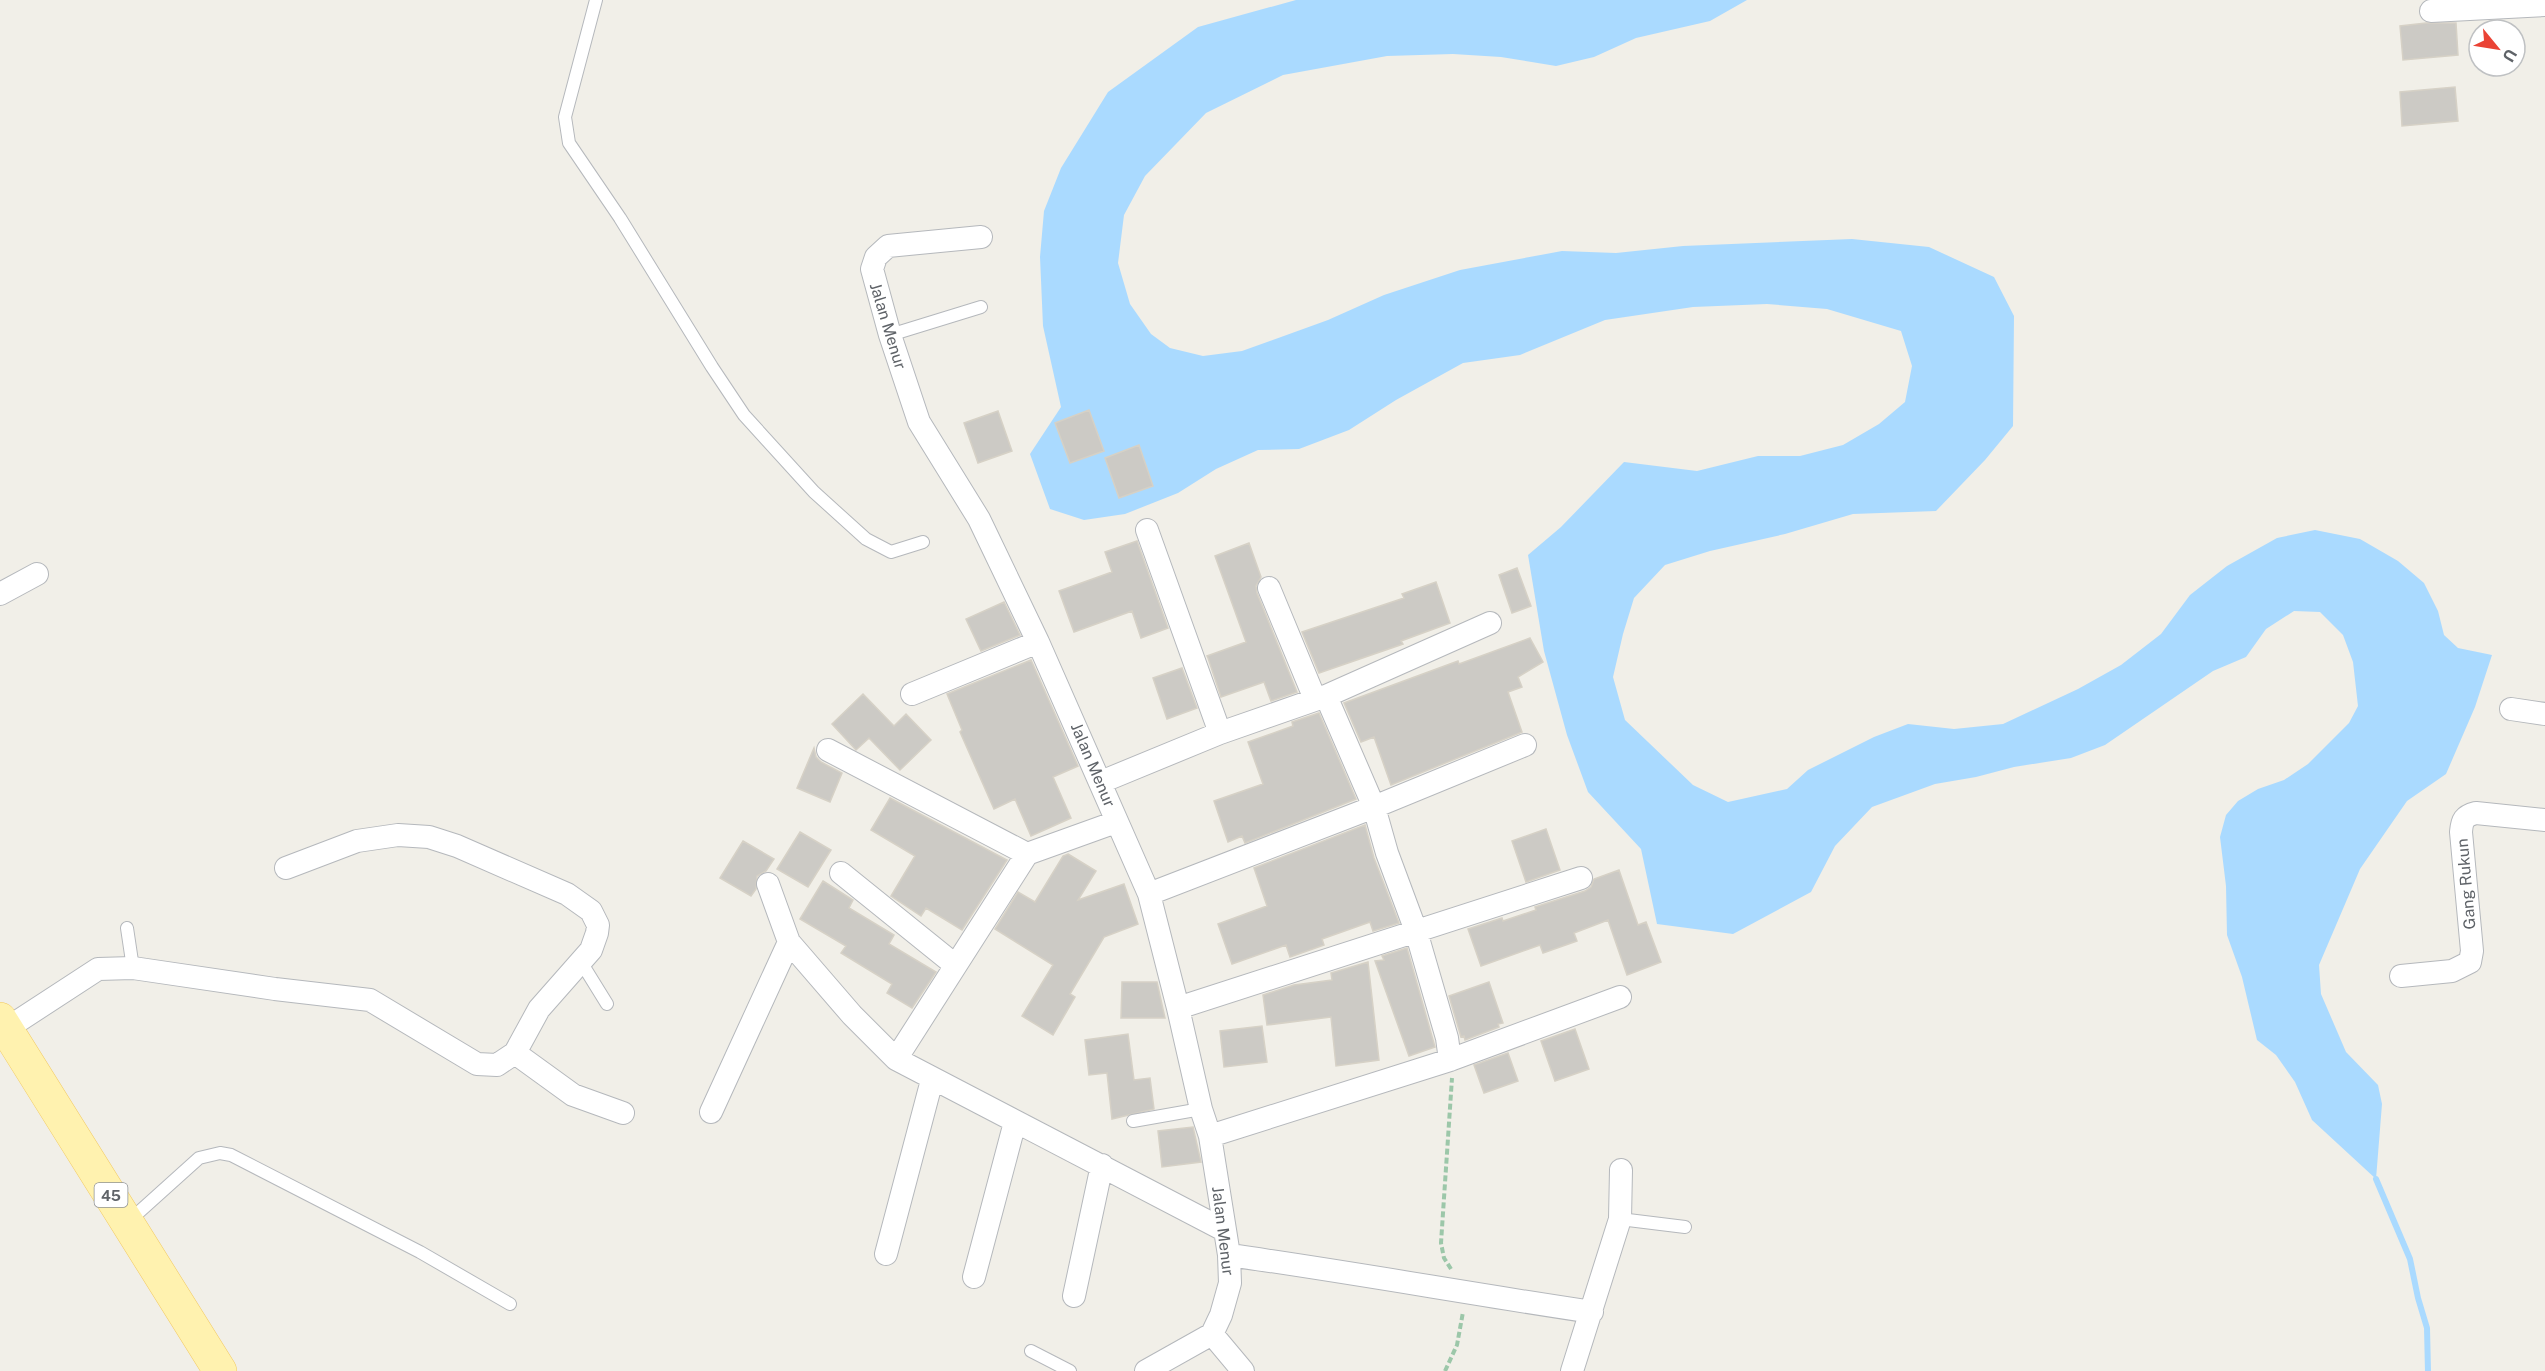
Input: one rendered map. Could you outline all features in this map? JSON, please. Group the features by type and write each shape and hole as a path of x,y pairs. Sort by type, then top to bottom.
{"main road":[{"name":"45","path":"3,1024 220,1371"}],"street":[{"path":"2431,11 2498,4 2545,5"},
{"name":"Jalan Menur","path":"981,237 898,243 881,250 872,270 890,335 919,422 979,519 1038,642 1149,894 1201,1109 1210,1136 1228,1255 1230,1283 1212,1334"},
{"path":"1147,530 1220,733"},
{"path":"0,594 38,574"},
{"path":"1269,588 1374,807 1387,853 1416,931 1447,1038 1450,1060"},
{"path":"1101,782 1220,733 1320,698 1490,623"},
{"path":"912,694 1038,642"},
{"path":"2511,709 2545,714"},
{"path":"1149,894 1374,807 1525,745"},
{"path":"828,750 1027,854"},
{"name":"Gang Rukun","path":"2401,976 2452,971 2470,962 2472,951 2461,832 2462,821 2467,815 2476,813 2545,820"},
{"path":"896,1059 1027,854 1116,822"},
{"path":"3,1024 98,969 133,968 275,989 361,998 381,1005 477,1064 497,1065 515,1053 539,1009 591,950 597,933 595,916 586,905 567,894 444,842 414,835 379,837 336,848 286,868"},
{"path":"841,873 955,965"},
{"path":"1178,1008 1581,878"},
{"path":"768,884 789,942 852,1015 896,1059 932,1080 1102,1165 1224,1230"},
{"path":"711,1112 789,942"},
{"path":"1210,1136 1450,1060 1620,997"},
{"path":"515,1053 573,1095 623,1113"},
{"path":"886,1254 932,1080"},
{"path":"974,1277 1015,1122"},
{"path":"1074,1296 1102,1165"},
{"path":"1572,1371 1620,1219 1621,1170"},
{"path":"1228,1255 1359,1274 1464,1294 1592,1312"},
{"path":"1146,1371 1212,1334 1243,1371"}],"lane":[{"path":"596,0 565,117 569,144 666,290 712,368 744,415 814,492 866,540 891,552 923,542"},
{"path":"890,335 981,308"},
{"path":"127,928 133,968"},
{"path":"581,962 607,1004"},
{"path":"1133,1121 1201,1109"},
{"path":"128,1222 199,1158 220,1153 231,1155 420,1252 510,1304"},
{"path":"1620,1219 1685,1227"},
{"path":"1031,1351 1070,1371"}],"path":[{"path":"1445,1371 1457,1345 1464,1294 1444,1258 1441,1243 1453,1087 1450,1060"}],"water":[{"path":"1296,0 1747,0 1710,21 1636,38 1594,57 1556,66 1501,57 1453,54 1387,56 1283,75 1206,113 1145,176 1124,215 1118,263 1130,304 1151,334 1170,348 1203,356 1242,351 1328,320 1384,295 1460,270 1562,251 1616,253 1683,246 1852,239 1929,247 1994,277 2014,316 2013,426 1985,460 1936,511 1853,514 1785,534 1710,551 1665,565 1634,598 1613,677 1625,720 1693,785 1728,802 1787,789 1808,770 1874,737 1908,724 1954,729 2003,724 2078,689 2121,665 2161,634 2190,595 2227,566 2277,538 2315,530 2360,539 2398,561 2424,583 2438,611 2444,635 2458,648 2492,655 2475,707 2446,774 2407,801 2360,869 2319,965 2321,994 2346,1052 2378,1085 2382,1104 2376,1179 2312,1120 2295,1082 2276,1055 2257,1040 2242,977 2227,935 2226,886 2220,837 2226,815 2238,801 2258,789 2284,780 2308,764 2349,723 2358,706 2353,662 2343,635 2320,612 2294,611 2266,629 2246,657 2213,671 2105,745 2071,758 2014,767 1935,784 1872,807 1835,846 1811,892 1733,934 1657,924 1641,849 1588,792 1567,735 1544,651 1528,555 1561,527 1624,462 1697,471 1758,456 1800,456 1843,445 1879,424 1905,402 1912,366 1901,331 1827,309 1767,304 1693,307 1605,320 1520,355 1463,363 1396,400 1349,430 1299,449 1258,450 1216,469 1178,493 1125,514 1084,520 1050,509 1030,454 1061,407 1043,326 1040,257 1044,211 1061,168 1108,92 1198,27"}],"building":[{"path":"2456,23 2458,55 2403,60 2400,26"},
{"path":"2455,87 2458,121 2402,126 2400,92"},
{"path":"1089,410 1104,451 1070,463 1055,423"},
{"path":"998,411 1012,451 978,463 964,423"},
{"path":"1139,445 1153,486 1119,498 1105,458"},
{"path":"1137,541 1168,628 1141,638 1132,611 1074,632 1059,591 1112,572 1105,552"},
{"path":"1249,543 1261,577 1256,586 1257,593 1297,692 1271,701 1264,682 1221,697 1207,656 1246,642 1215,556"},
{"path":"1517,568 1531,606 1512,613 1499,575"},
{"path":"1436,582 1450,623 1401,641 1403,644 1319,673 1302,632 1404,598 1402,594"},
{"path":"1004,602 1020,635 981,651 966,619"},
{"path":"1530,638 1543,662 1518,677 1522,687 1508,692 1522,732 1391,785 1374,737 1361,742 1344,703 1458,661 1459,664"},
{"path":"1031,660 1078,766 1053,777 1071,818 1031,836 1015,799 994,809 960,732 962,730 947,694"},
{"path":"1182,668 1197,708 1167,719 1153,678"},
{"path":"863,694 894,726 906,714 931,740 900,770 869,738 856,750 832,724"},
{"path":"1319,713 1356,799 1245,843 1242,836 1228,842 1214,801 1263,784 1248,742 1293,726 1292,722"},
{"path":"814,748 816,757 821,762 842,773 830,802 797,788"},
{"path":"890,798 1007,860 962,930 926,908 921,916 891,896 915,856 871,830"},
{"path":"1365,825 1374,858 1399,923 1373,931 1370,922 1322,939 1324,945 1290,957 1286,945 1232,964 1218,924 1267,906 1254,868"},
{"path":"1546,829 1560,870 1526,882 1512,841"},
{"path":"800,832 831,850 808,887 777,869"},
{"path":"743,841 774,859 766,871 757,876 756,889 751,896 720,878"},
{"path":"1068,854 1096,871 1078,900 1124,884 1138,924 1104,937 1070,994 1075,997 1053,1035 1022,1016 1053,965 995,929 1018,892 1035,902 1063,856"},
{"path":"1619,870 1638,925 1646,922 1661,962 1627,975 1608,920 1574,933 1577,941 1543,953 1540,945 1481,966 1468,929 1502,918 1503,921 1536,910 1535,907 1585,891 1591,887 1594,879"},
{"path":"823,881 853,900 849,908 894,935 889,944 936,972 912,1008 887,993 892,984 841,953 846,946 800,919"},
{"path":"1407,948 1435,1047 1409,1056 1375,961 1384,960 1382,956"},
{"path":"1368,962 1379,1060 1336,1066 1331,1017 1267,1025 1263,995 1294,985 1332,980 1331,973"},
{"path":"1122,982 1157,982 1165,1018 1121,1018"},
{"path":"1489,982 1503,1023 1498,1024 1499,1027 1465,1040 1464,1036 1461,1037 1449,996"},
{"path":"1262,1026 1267,1062 1224,1067 1220,1031"},
{"path":"1575,1029 1589,1069 1555,1081 1541,1041"},
{"path":"1128,1034 1134,1080 1150,1078 1154,1109 1112,1119 1107,1073 1089,1075 1085,1040"},
{"path":"1508,1053 1518,1081 1484,1093 1474,1065"},
{"path":"1193,1127 1201,1162 1162,1167 1158,1131"}],"waterway":[{"path":"2376,1179 2410,1259 2427,1328 2428,1371"}]}
